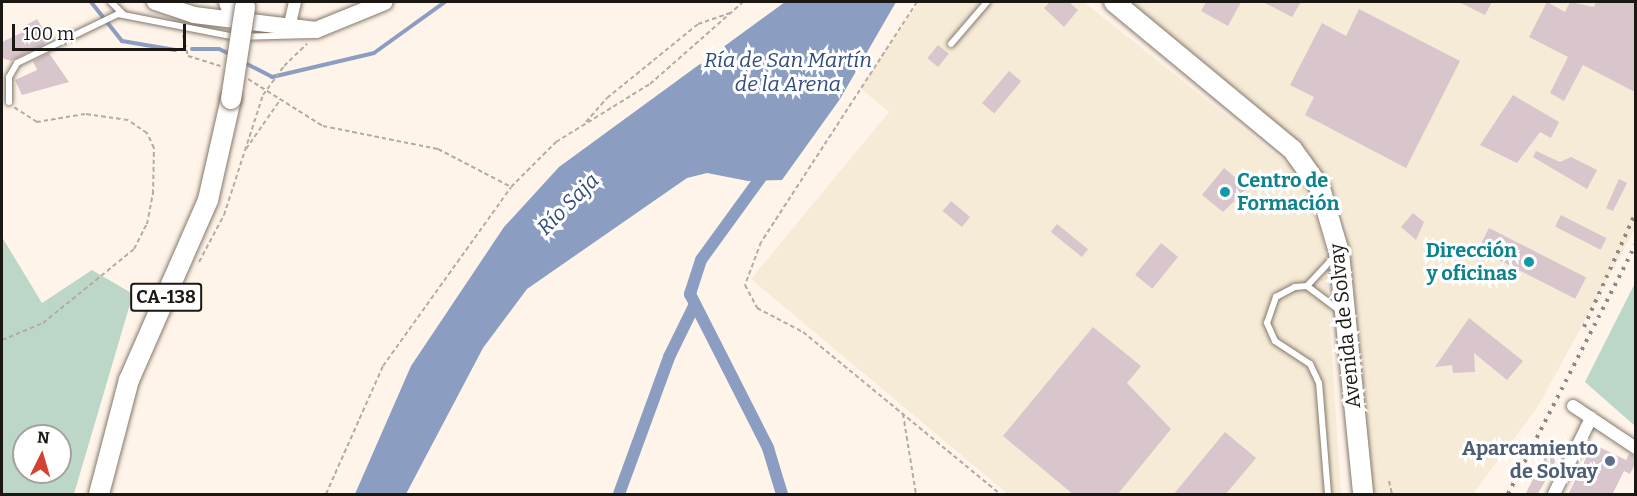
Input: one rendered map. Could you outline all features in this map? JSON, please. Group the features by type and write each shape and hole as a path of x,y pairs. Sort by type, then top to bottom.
{"main road":[{"name":"Avenida de Solvay","path":"1114,2 1301,159 1326,202 1339,252 1363,495"},
{"name":"CA-138","path":"99,495 129,380 208,200 231,99 238,4"}],"street":[{"path":"155,2 194,15 313,33 385,2"},
{"path":"289,28 295,2"},
{"path":"1573,406 1635,448"},
{"path":"1554,495 1591,418"}],"lane":[{"path":"111,2 123,14"},
{"path":"951,44 987,2"},
{"path":"9,102 9,77 17,63 111,16 123,14 183,30 282,39 313,33"},
{"path":"1328,495 1319,382 1310,364 1275,341 1267,323 1281,292 1307,286 1339,252"},
{"path":"1307,286 1345,315"}],"path":[{"path":"326,495 383,366 511,187 556,142 650,84 743,2"},
{"path":"917,2 761,242 745,285 757,308 803,332 1000,495"},
{"path":"585,124 607,98 698,24 733,12"},
{"path":"183,30 188,56 226,68"},
{"path":"280,99 244,152 262,95 313,33"},
{"path":"240,74 323,126 438,149 511,187"},
{"path":"2,340 43,323 134,249 147,224 153,194 154,148 147,133 128,120 86,114 37,122 9,102"},
{"path":"903,414 916,495"},
{"path":"1389,481 1392,495"}],"shaded area":[{"path":"919,2 1084,2 1293,169 1311,201 1325,248 1341,494 1008,494 751,279 889,112 860,88"},
{"path":"1130,2 1635,2 1635,229 1537,408 1473,494 1372,494 1346,222 1338,198 1298,141"}],"green space":[{"path":"2,237 42,303 92,270 133,294 74,494 2,494"},
{"path":"1635,283 1635,426 1585,382"}],"water":[{"path":"785,2 896,2 840,99 782,180 748,181 707,173 687,178 527,289 483,348 406,494 355,494 411,366 504,227 559,167"}],"building":[{"path":"1050,2 1069,2 1078,10 1064,27 1044,8"},
{"path":"1206,2 1241,2 1228,26 1201,11"},
{"path":"1263,2 1301,2 1292,17"},
{"path":"1459,2 1492,2 1485,15"},
{"path":"1547,2 1565,12 1570,2 1594,7 1596,2 1635,2 1635,92 1583,65 1564,101 1550,93 1568,57 1529,37"},
{"path":"1359,9 1460,61 1406,168 1305,115 1314,97 1290,85 1322,23 1346,36"},
{"path":"37,19 49,38 44,44 11,61 2,58 2,42 25,31 23,27"},
{"path":"938,45 949,54 938,67 927,58"},
{"path":"49,53 69,82 22,95 15,80 37,70 33,61"},
{"path":"1009,71 1021,81 994,113 982,103"},
{"path":"1513,95 1559,122 1551,138 1540,132 1517,163 1480,145"},
{"path":"1536,151 1560,162 1571,157 1597,170 1587,189 1533,157"},
{"name":"Centro de Formación","path":"1224,168 1248,188 1223,212 1202,195"},
{"path":"1619,179 1627,183 1613,211 1606,208"},
{"path":"951,201 970,217 962,227 943,211"},
{"path":"1413,213 1424,222 1416,240 1401,227"},
{"path":"1561,215 1606,238 1601,250 1555,227"},
{"path":"1057,224 1088,249 1082,257 1051,232"},
{"name":"Dirección y oficinas","path":"1489,228 1586,277 1575,299 1478,249"},
{"path":"1161,243 1178,257 1152,289 1135,275"},
{"path":"1469,318 1523,361 1507,380 1474,353 1475,372 1453,373 1452,365 1435,367"},
{"path":"1093,327 1141,366 1127,383 1171,429 1117,495 1074,495 1003,436"},
{"path":"1225,432 1256,458 1225,495 1173,495"},
{"name":"Aparcamiento de Solvay","path":"1593,444 1626,460 1629,454 1635,456 1635,464 1630,474 1624,471 1612,495 1568,495"},
{"path":"1549,448 1559,452 1550,473 1537,495 1525,495"}],"waterway":[{"path":"91,2 122,41 175,50"},
{"path":"243,62 272,77 374,53 445,2"},
{"path":"192,49 219,49 232,55"},
{"path":"767,169 701,260 690,294 768,448 782,494"},
{"path":"619,494 669,357 694,306"}],"railway":[{"path":"1584,327 1636,212"},
{"path":"1508,494 1636,244"}],"place":[{"name":"Centro de Formación","path":"1225,192"},
{"name":"Dirección y oficinas","path":"1529,262"},
{"name":"Aparcamiento de Solvay","path":"1610,461"}],"water label":[{"name":"Ría de San Martín de la Arena","path":"788,72"},
{"name":"Río Saja","path":"568,204"}]}
